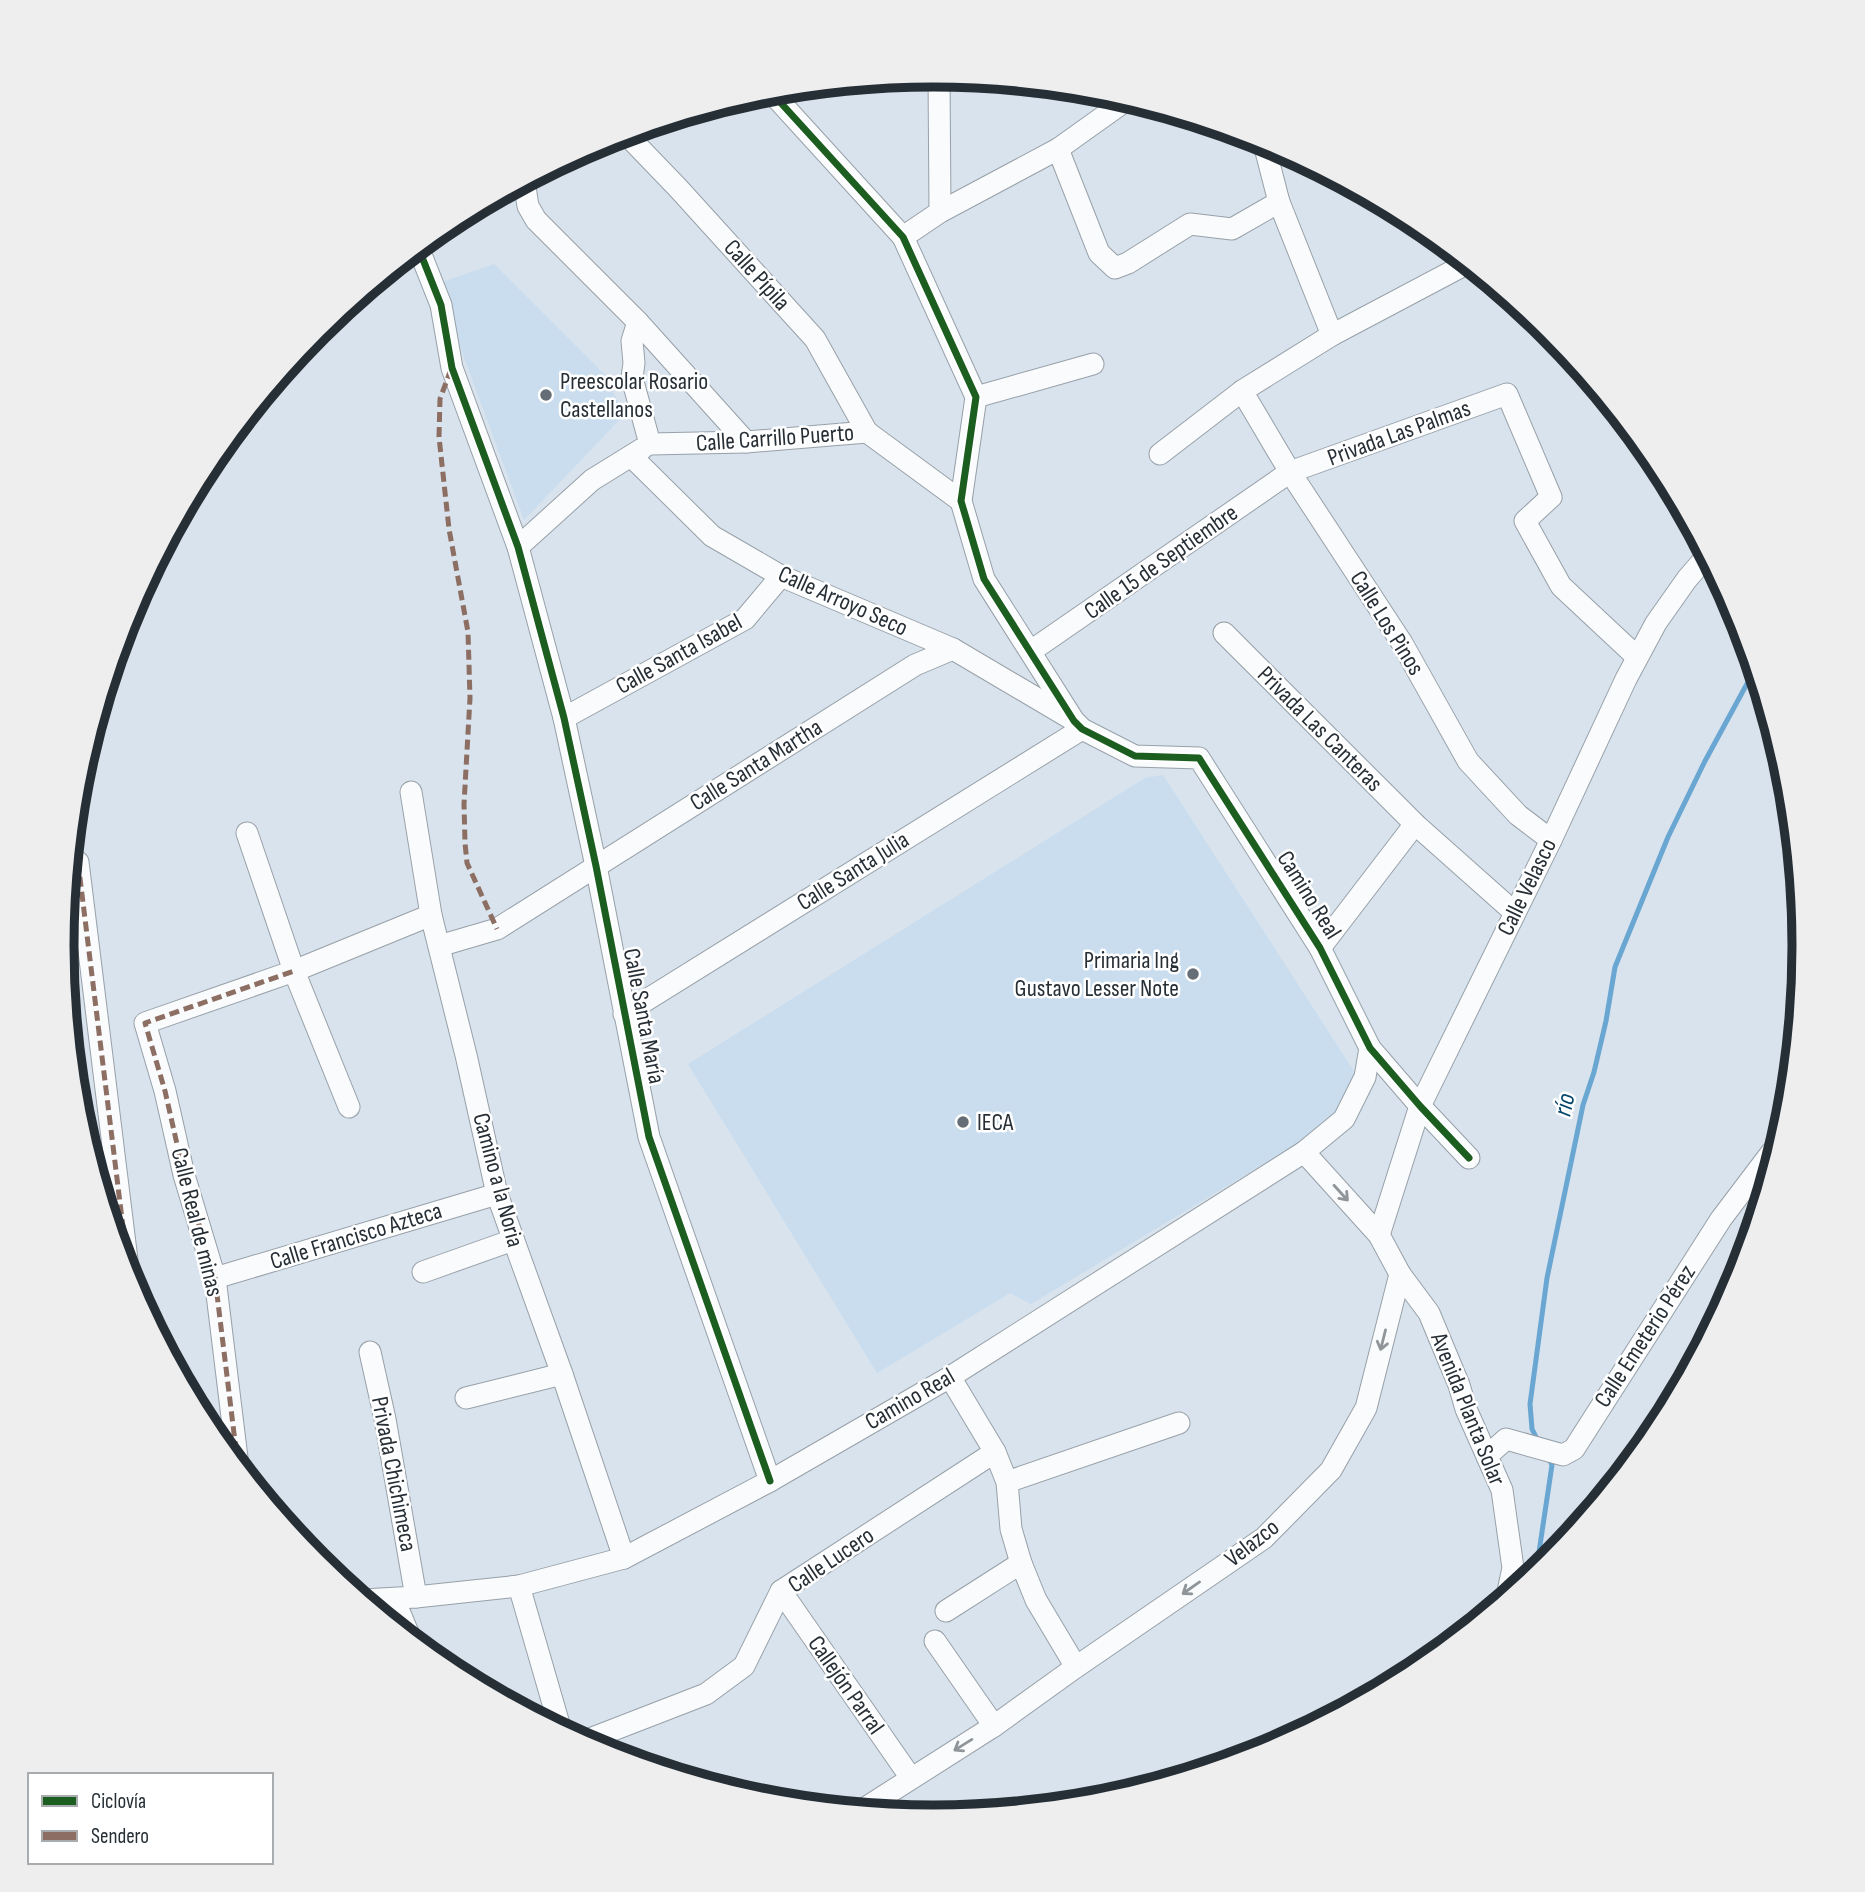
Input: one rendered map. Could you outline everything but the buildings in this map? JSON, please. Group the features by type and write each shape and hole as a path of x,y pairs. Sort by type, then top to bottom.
{"street":[{"path":"939,87 940,212"},
{"path":"779,101 903,237 976,397 961,501 984,579 1078,725"},
{"path":"903,237 940,212 1058,149 1116,108"},
{"name":"Calle Pípila","path":"633,141 815,339 867,432"},
{"path":"1058,149 1099,253 1115,268 1190,224 1232,229 1279,202"},
{"path":"1267,155 1279,202 1332,335"},
{"path":"525,190 528,206 536,220 638,322 746,443"},
{"name":"Calle Santa María","path":"422,256 441,305 452,368 518,547 564,718 649,1138 770,1481"},
{"path":"1160,454 1242,391 1332,335 1459,268"},
{"path":"518,547 592,480 650,444 632,378 632,341 638,322"},
{"path":"976,397 1093,364"},
{"name":"Calle Los Pinos","path":"1242,391 1290,472 1402,643 1468,761 1518,815 1551,840"},
{"name":"Privada Las Palmas","path":"1290,472 1507,394 1551,497 1525,521 1561,586 1637,657"},
{"name":"Calle Carrillo Puerto","path":"650,444 746,443 867,432 961,501"},
{"name":"Calle Arroyo Seco","path":"631,456 712,536 781,576 953,649 1078,725"},
{"name":"Calle 15 de Septiembre","path":"1031,652 1290,472"},
{"name":"Calle Velasco","path":"1379,1235 1420,1106 1551,840 1637,657 1656,623 1701,563"},
{"name":"Calle Santa Isabel","path":"564,718 745,619 781,576"},
{"path":"909,631 915,664"},
{"name":"Privada Las Canteras","path":"1224,633 1415,824 1514,912"},
{"name":"Calle Santa Martha","path":"439,946 496,929 915,664 953,649"},
{"name":"Camino Real","path":"1078,725 1135,756 1199,758 1320,948 1370,1048 1469,1158"},
{"name":"Calle Santa Julia","path":"624,1014 1078,725"},
{"name":"Camino a la Noria","path":"411,792 431,915 497,1194 624,1558"},
{"path":"1320,948 1415,824"},
{"path":"247,833 294,971 349,1107"},
{"path":"78,862 124,1235"},
{"path":"294,971 431,915"},
{"name":"Calle Real de minas","path":"236,1448 215,1278 184,1175 165,1091 145,1023 294,971"},
{"name":"Camino Real","path":"376,1600 520,1586 624,1558 770,1481 950,1377 1304,1152 1344,1119 1365,1077 1370,1048"},
{"path":"1304,1152 1379,1235 1400,1274"},
{"name":"Calle Emeterio Pérez","path":"1487,1457 1506,1439 1563,1455 1574,1449 1721,1219 1764,1162"},
{"name":"Calle Francisco Azteca","path":"215,1278 497,1194"},
{"path":"423,1272 513,1240"},
{"name":"Avenida Planta Solar","path":"1400,1274 1429,1313 1466,1409 1502,1490 1513,1568 1510,1581"},
{"name":"Velazco","path":"873,1803 994,1726 1264,1538 1331,1470 1366,1408 1400,1274"},
{"name":"Privada Chichimeca","path":"370,1352 416,1597"},
{"path":"466,1398 562,1374"},
{"path":"950,1377 995,1452 1007,1482 1011,1530 1021,1563 1036,1600 1076,1667"},
{"path":"1007,1482 1179,1423"},
{"name":"Calle Lucero","path":"596,1736 706,1694 744,1666 782,1591 995,1452"},
{"path":"946,1611 1021,1563"},
{"path":"520,1586 557,1718"},
{"name":"Callejón Parral","path":"782,1591 911,1778"},
{"path":"394,1599 403,1622"},
{"path":"935,1641 994,1726"}],"shaded area":[{"name":"Preescolar Rosario Castellanos","path":"494,264 605,375 624,415 524,520 437,284"},
{"name":"IECA","path":"1163,775 1355,1073 1341,1108 1323,1128 1031,1304 1010,1293 877,1373 688,1064 1145,778"}],"waterway":[{"name":"río","path":"1539,1443 1532,1429 1530,1404 1547,1278 1583,1105 1606,1021 1615,967 1668,837 1749,680"},
{"name":"río","path":"1539,1554 1552,1465 1548,1457"}],"marked path":[{"path":"451,369 440,399 439,437 449,529 468,632 470,698 464,804 465,843 467,863 497,929"},
{"path":"78,862 124,1235"},
{"path":"236,1448 215,1278 184,1175 165,1091 145,1023 294,971"}],"cycle path":[{"path":"779,101 903,237 976,397 961,501 984,579 1074,721 1082,729 1135,756 1199,758 1320,948 1370,1048 1469,1158"},
{"path":"422,256 441,305 452,368 518,547 564,718 649,1137 770,1481"}],"place":[{"name":"Preescolar Rosario Castellanos","path":"546,395"},
{"name":"Primaria Ing Gustavo Lesser Note","path":"1193,974"},
{"name":"IECA","path":"963,1122"}]}
